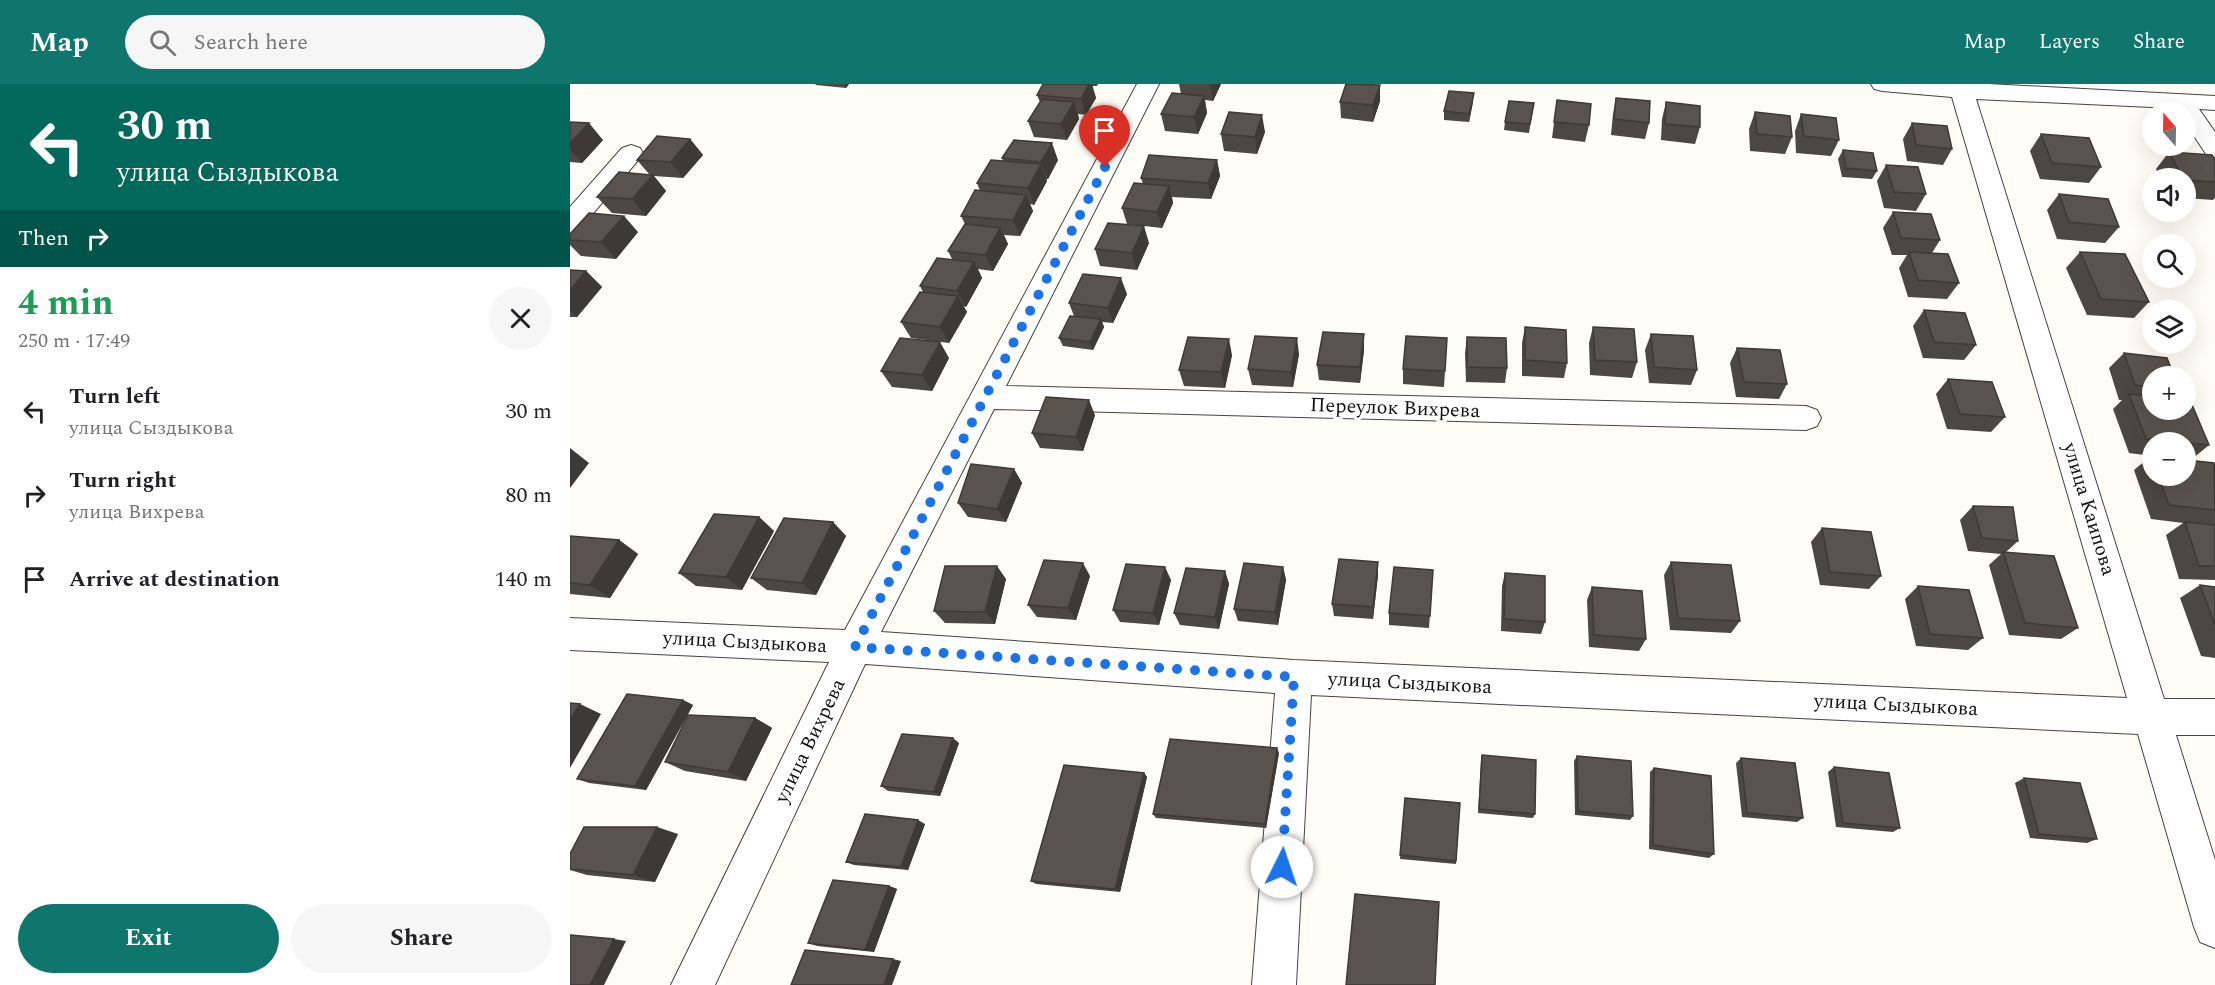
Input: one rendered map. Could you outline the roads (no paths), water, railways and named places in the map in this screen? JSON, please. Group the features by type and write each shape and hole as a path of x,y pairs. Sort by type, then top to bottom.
{"street":[{"name":"улица Вихрева","path":"693,985 855,647 1148,84"},
{"path":"1882,84 1970,87 2215,103"},
{"name":"улица Каипова","path":"1970,87 2151,717 2215,927"},
{"path":"2181,101 2215,149"},
{"path":"570,224 631,153"},
{"name":"Переулок Вихрева","path":"985,397 1806,418"},
{"name":"улица Сыздыкова","path":"570,634 855,647 1294,677 2151,717 2215,717"},
{"path":"1274,985 1294,677"}]}
